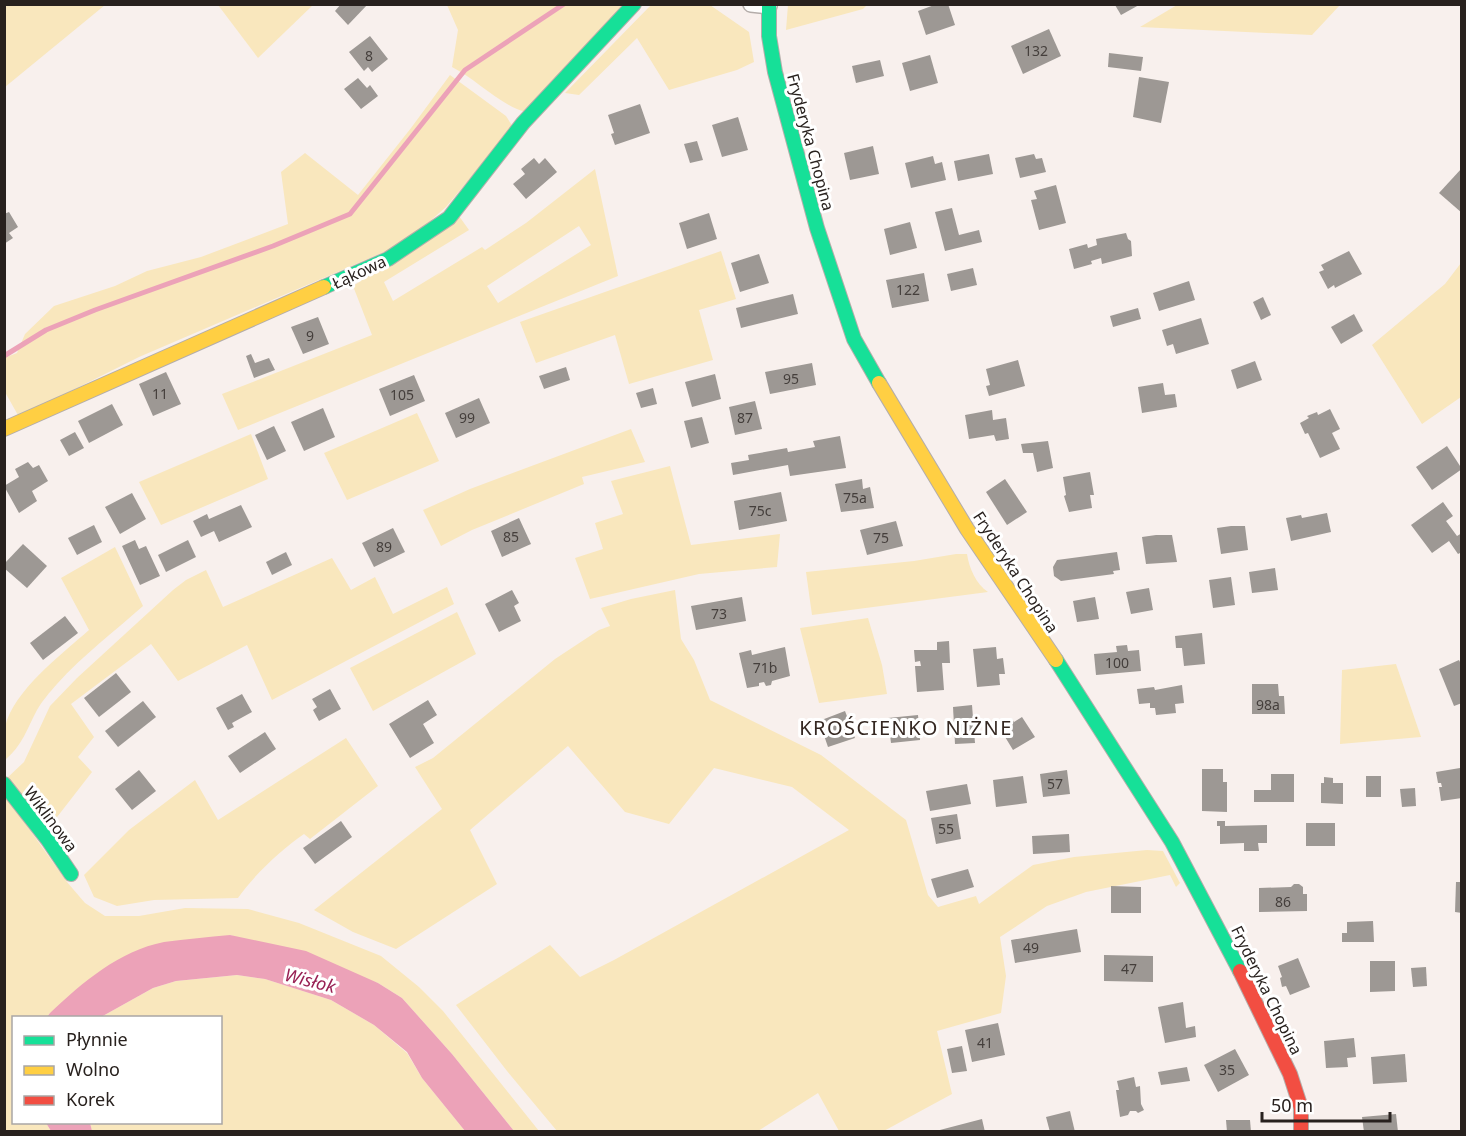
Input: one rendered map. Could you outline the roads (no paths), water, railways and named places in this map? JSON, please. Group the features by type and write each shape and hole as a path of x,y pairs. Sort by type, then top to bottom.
{"street":[{"name":"Łąkowa","path":"4,429 388,259 449,218 523,123 634,4"},
{"path":"751,4 769,5"},
{"name":"Fryderyka Chopina","path":"769,5 770,44 778,83 817,228 854,339 897,416 968,529 1074,688 1172,842 1227,944 1290,1074 1301,1108 1301,1131"},
{"name":"Wiklinowa","path":"4,784 72,874"}],"water":[{"name":"Wisłok","path":"230,935 306,951 378,983 402,998 452,1054 514,1131 465,1131 422,1078 407,1052 374,1025 331,1000 265,979 237,975 176,981 153,988 103,1016 48,1016 89,979 117,960 148,946 164,942"},
{"path":"47,1124 90,1124 92,1131 51,1131"}],"waterway":[{"path":"4,356 46,330 273,246 350,214 465,70 564,4"}],"district":[{"name":"KROŚCIENKO NIŻNE","path":"906,728"}]}
